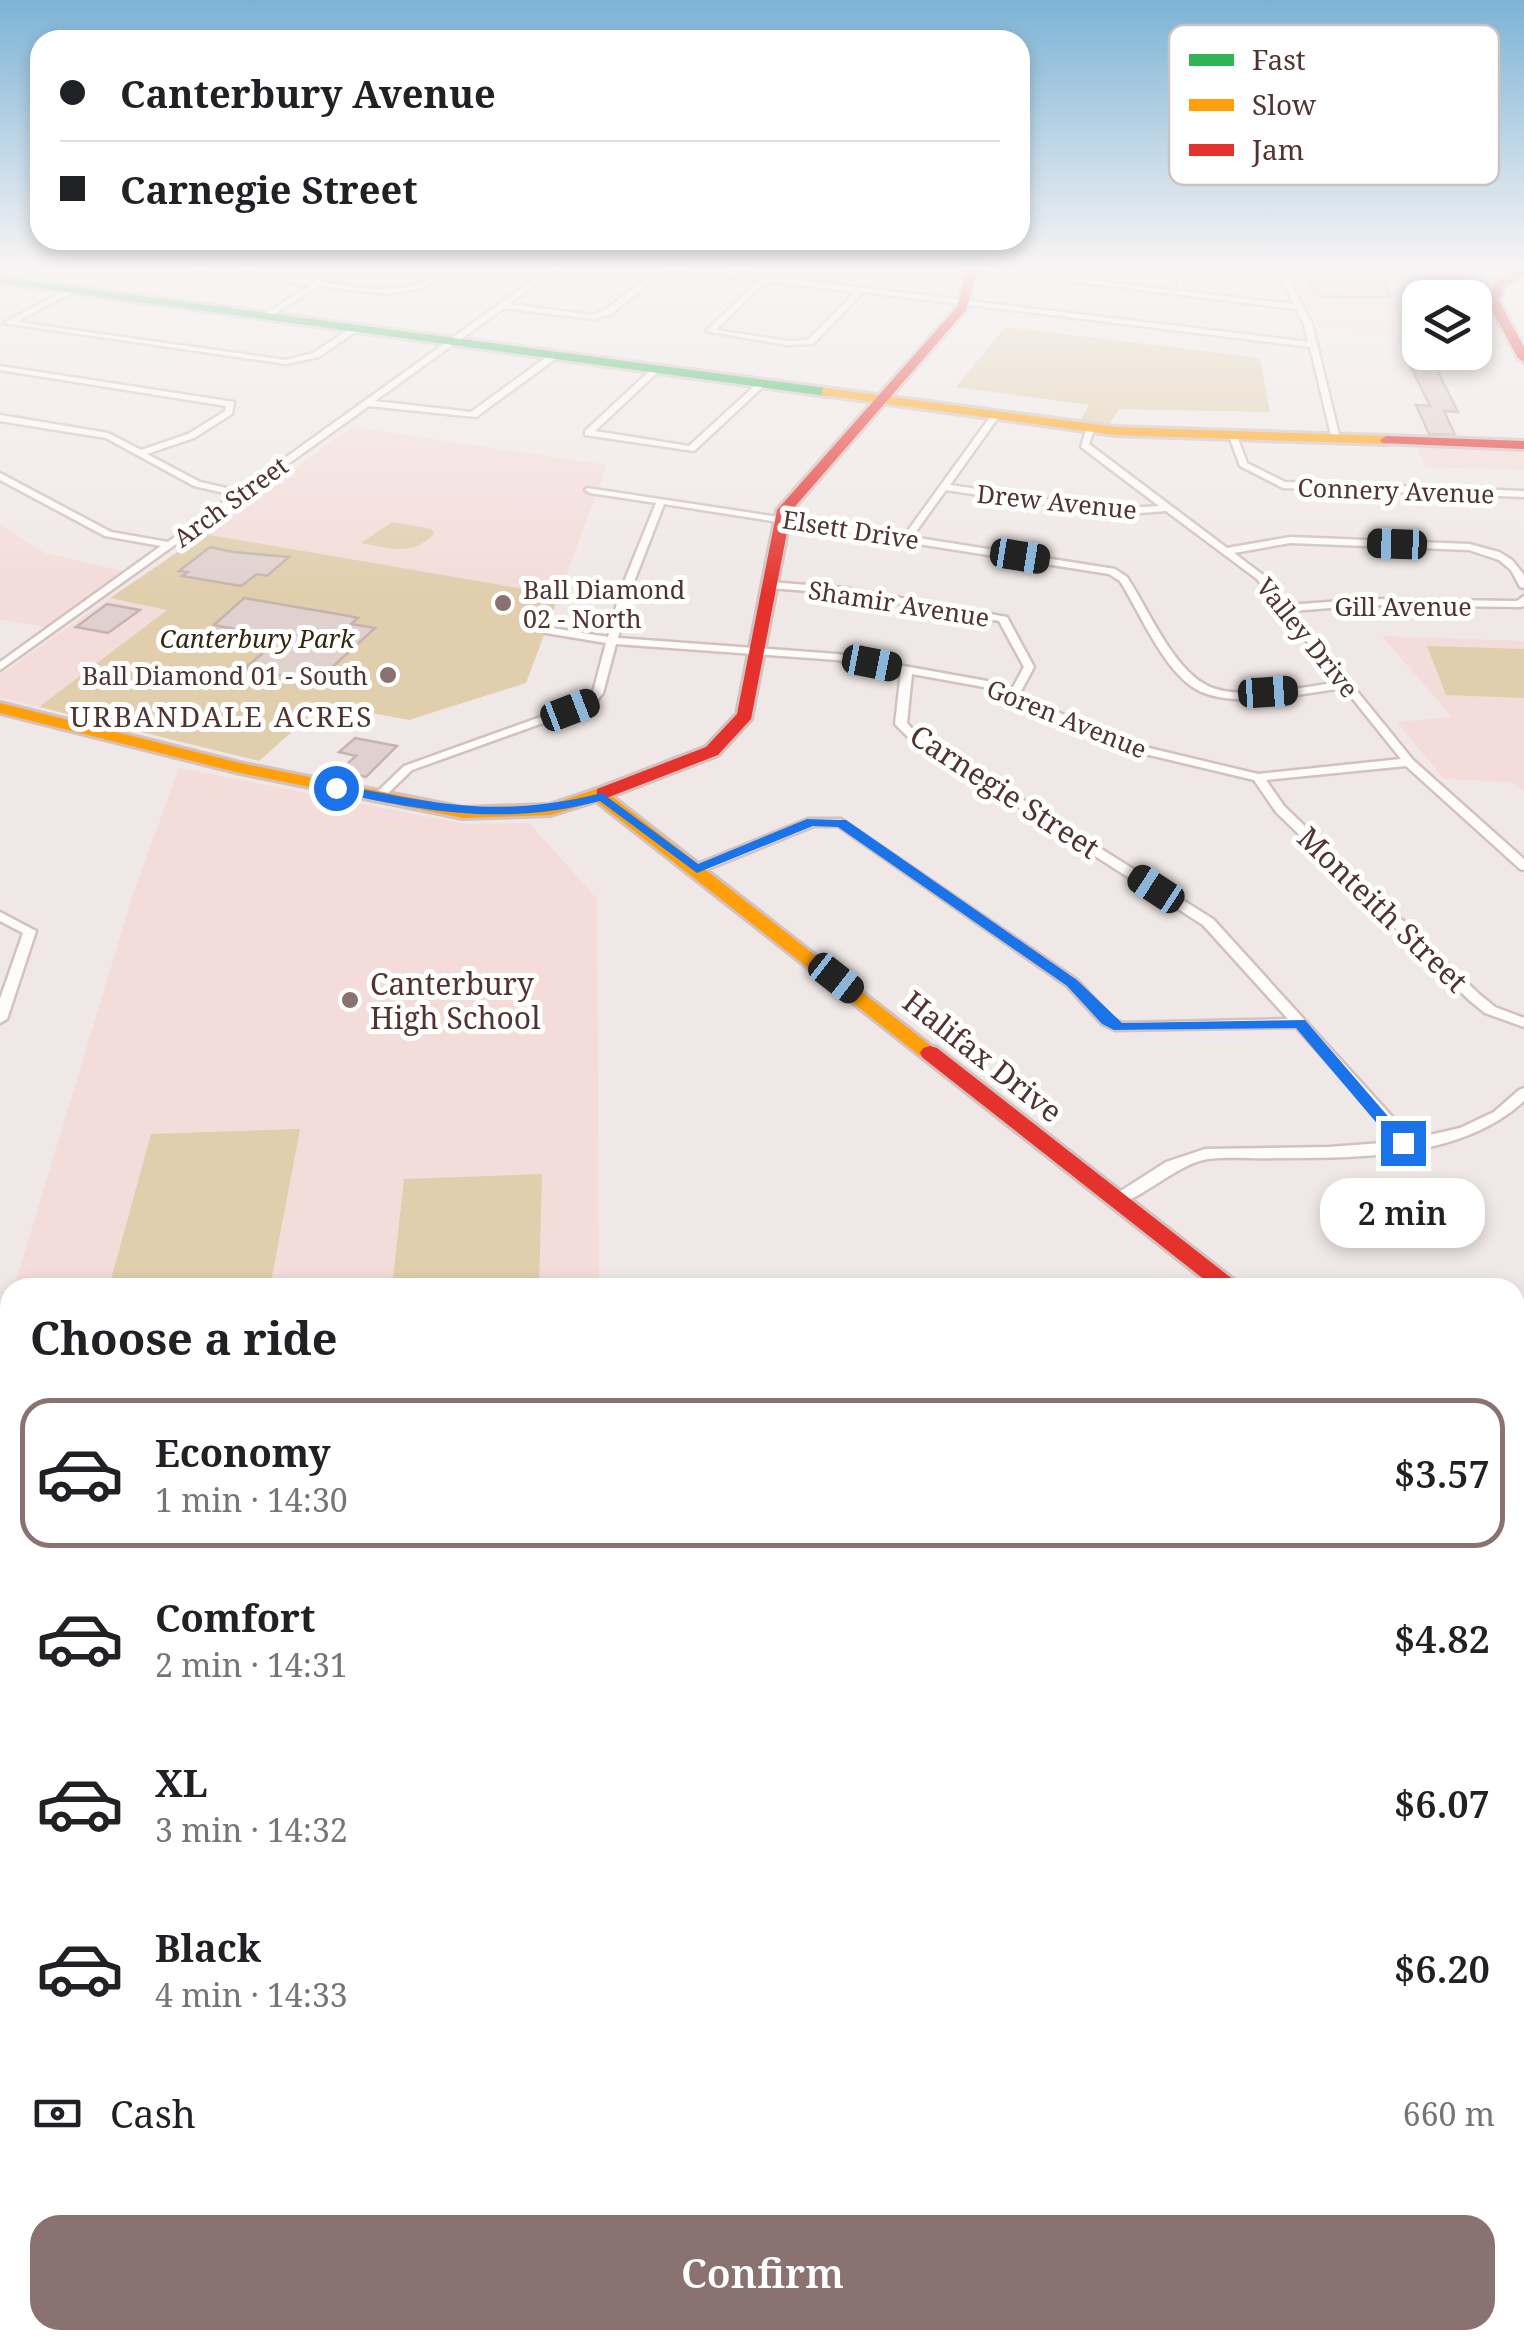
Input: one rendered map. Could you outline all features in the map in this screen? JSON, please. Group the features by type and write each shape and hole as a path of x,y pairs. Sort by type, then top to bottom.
{"street":[{"path":"42,375 231,404 229,412 192,436 141,453"},
{"name":"Arch Street","path":"0,667 408,375"},
{"path":"368,403 473,416 528,375"},
{"path":"650,375 588,433 691,448 763,383"},
{"path":"704,375 1091,428 1524,445"},
{"path":"0,708 128,742 463,813 552,810 602,796 712,751 733,732 745,715 781,519 904,375"},
{"path":"1320,375 1336,439"},
{"path":"907,538 996,414"},
{"path":"0,418 108,436 197,484 240,494"},
{"name":"Valley Drive","path":"1091,428 1084,445 1260,577 1409,762 1524,866"},
{"name":"Connery Avenue","path":"1233,436 1242,464 1283,485 1524,494"},
{"path":"0,476 108,534 169,545"},
{"name":"Drew Avenue","path":"944,488 1114,512 1170,508"},
{"name":"Elsett Drive","path":"590,490 1112,571 1124,580 1187,676 1202,688 1236,694 1347,684"},
{"path":"378,797 408,768 589,703 598,692 625,592 662,501"},
{"path":"1227,551 1290,540 1469,547 1496,552 1515,563 1524,584"},
{"name":"Shamir Avenue","path":"770,585 845,591 1003,620 1029,667 1015,694"},
{"name":"Gill Avenue","path":"1286,608 1368,602 1522,602"},
{"name":"Goren Avenue","path":"546,630 614,642 837,656 908,670 1015,694 1124,746 1258,776 1409,762"},
{"name":"Carnegie Street","path":"908,670 901,724 1208,922 1403,1143"},
{"name":"Monteith Street","path":"1258,776 1280,809 1474,997 1490,1010 1524,1023"},
{"name":"Halifax Drive","path":"602,796 1219,1278"},
{"path":"697,869 812,822 841,823 1072,983 1107,1021 1120,1027 1300,1023"},
{"path":"0,916 30,931 0,1019"},
{"path":"1118,1200 1170,1166 1206,1154 1332,1151 1435,1142 1501,1118 1524,1093"}],"shaded area":[{"path":"352,427 607,465 559,595 204,534"},
{"path":"1416,446 1524,450 1524,470 1426,467"},
{"path":"0,525 45,553 123,571 45,627 0,619"},
{"path":"110,598 168,609 39,707 0,697 0,675"},
{"path":"1382,636 1524,641 1524,792 1512,782 1444,779 1397,722 1452,717"},
{"name":"Canterbury High School","path":"179,768 465,824 529,823 597,899 599,1278 17,1278 133,894"}],"green space":[{"path":"966,375 1263,375 1270,412 1119,409 1109,424 1080,421 1089,405 956,387"},
{"path":"392,522 432,529 434,534 409,548 361,543"},
{"name":"Canterbury Park","path":"204,534 559,595 526,683 409,720 323,704 259,761 39,707 167,610 110,598"},
{"path":"1427,646 1524,649 1524,698 1446,695"},
{"path":"300,1129 272,1278 111,1278 151,1134"},
{"path":"542,1174 539,1278 393,1278 404,1179"}],"building":[{"path":"1415,375 1439,375 1458,412 1444,411 1455,435 1429,434 1416,405 1430,406"},
{"path":"210,547 289,557 267,576 257,574 241,586 182,576 188,572 179,571"},
{"path":"244,598 358,618 351,624 375,628 316,682 245,668 281,638 214,625"},
{"path":"107,604 140,610 108,633 76,627"},
{"path":"355,738 397,746 366,777 339,771 356,756 339,752"}],"traffic: fast":[{"path":"698,375 826,392"}],"traffic: slow":[{"path":"826,392 1115,431 1387,440"},
{"path":"0,708 240,768 463,813 551,810 603,793"},
{"path":"602,797 930,1053"}],"traffic: jam":[{"path":"603,793 712,751 745,715 784,510 903,375"},
{"path":"1387,440 1524,445"},
{"path":"930,1053 1219,1278"}],"place":[{"name":"Ball Diamond 02 - North","path":"503,603"},
{"name":"Ball Diamond 01 - South","path":"388,675"},
{"name":"Canterbury High School","path":"350,1000"}],"district":[{"name":"URBANDALE ACRES","path":"222,716"}],"route":[{"path":"336,788 463,813 552,810 602,796 697,869 793,828 812,822 841,823 858,831 1072,983 1107,1021 1120,1027 1161,1030 1300,1023 1403,1143"}]}
